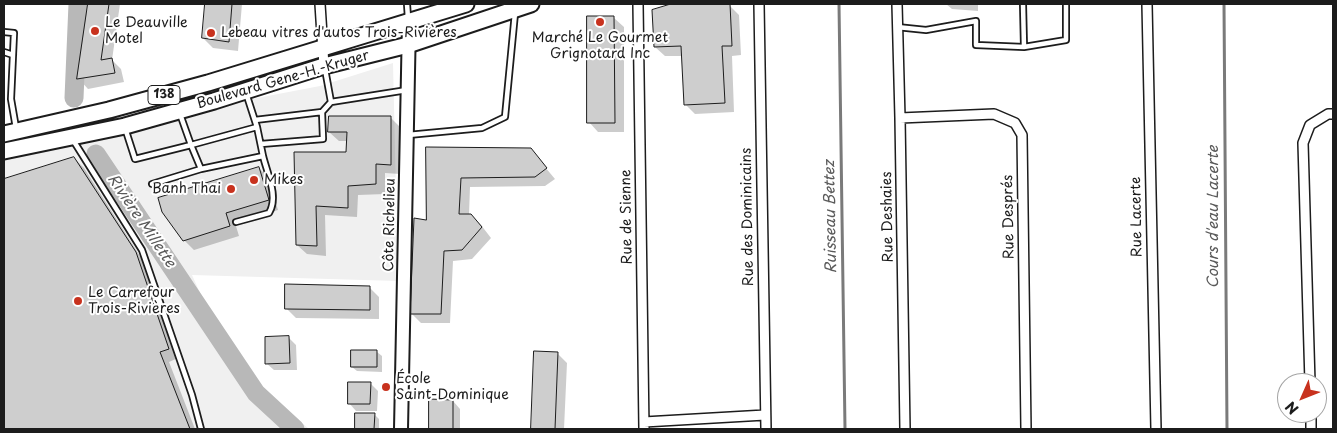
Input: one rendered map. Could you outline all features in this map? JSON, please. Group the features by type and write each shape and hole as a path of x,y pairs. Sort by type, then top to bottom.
{"main road":[{"name":"Boulevard Gene-H.-Kruger","path":"10,132 118,107 208,83 466,4"},
{"name":"Boulevard Gene-H.-Kruger","path":"4,151 125,126 179,111 324,66 408,46 530,4"}],"street":[{"path":"320,4 324,66"},
{"name":"Rue de Sienne","path":"638,4 644,426"},
{"name":"Rue des Dominicains","path":"759,4 766,429"},
{"name":"Rue Deshaies","path":"897,4 905,429"},
{"name":"Rue Lacerte","path":"1147,4 1156,429"},
{"name":"Côte Richelieu","path":"401,429 408,22"},
{"name":"Rue Després","path":"900,118 994,114 1015,123 1022,135 1026,429"},
{"path":"1310,373 1303,143 1310,125 1328,114 1333,114"},
{"path":"644,426 765,415"}],"lane":[{"path":"407,4 408,22"},
{"path":"1023,4 1024,47"},
{"path":"897,27 926,30 976,22 976,45 1024,47 1066,40 1066,4"},
{"path":"406,136 482,128 505,117 516,9"},
{"path":"4,32 14,33 10,132"},
{"path":"4,52 13,55"},
{"path":"324,66 331,102"},
{"path":"254,120 322,112 331,102 407,90"},
{"path":"236,222 270,213 274,200 257,128 245,91"},
{"path":"179,111 201,169"},
{"path":"261,144 322,139 322,112"},
{"path":"125,126 135,159 257,128"},
{"path":"71,138 142,250 192,396 201,429"},
{"path":"152,184 201,169 263,156"}],"shaded area":[{"path":"393,63 398,281 192,275 231,362 309,429 4,429 4,151 210,107 320,86"}],"building":[{"name":"Le Deauville Motel","path":"88,4 109,4 101,60 112,58 115,73 77,79"},
{"path":"205,4 232,4 229,42 202,38"},
{"path":"671,4 730,4 732,46 722,46 725,103 684,105 681,46 654,47 652,10"},
{"path":"587,16 614,16 615,123 587,123"},
{"path":"329,116 391,116 391,165 376,164 376,184 348,186 348,208 316,206 317,246 296,245 294,152 346,152 347,132 328,132"},
{"path":"426,147 531,148 547,168 535,177 461,178 459,214 471,214 482,227 462,250 444,251 441,314 410,314 414,218 426,220"},
{"name":"Le Carrefour Trois-Rivières","path":"74,157 136,252 169,349 160,352 190,429 4,429 4,179"},
{"path":"259,167 269,200 226,213 230,226 183,241 162,212 158,198"},
{"path":"285,284 370,286 370,310 285,309"},
{"path":"289,336 290,363 265,364 265,337"},
{"path":"351,350 377,350 377,367 351,367"},
{"path":"534,351 558,352 555,429 531,429"},
{"path":"348,382 371,382 370,404 348,404"},
{"path":"429,399 453,400 453,429 429,429"},
{"path":"355,413 375,413 374,429 355,429"}],"waterway":[{"name":"Rivière Millette","path":"74,98 78,4"},
{"name":"Ruisseau Bettez","path":"839,4 845,429"},
{"name":"Cours d'eau Lacerte","path":"1224,4 1227,429"},
{"name":"Rivière Millette","path":"96,154 256,393 295,429"}],"place":[{"name":"Marché Le Gourmet Grignotard Inc","path":"600,22"},
{"name":"Le Deauville Motel","path":"95,31"},
{"name":"Lebeau vitres d'autos Trois-Rivières","path":"211,33"},
{"name":"Mikes","path":"254,180"},
{"name":"Banh Thai","path":"231,189"},
{"name":"Le Carrefour Trois-Rivières","path":"78,301"},
{"name":"École Saint-Dominique","path":"386,387"}]}
